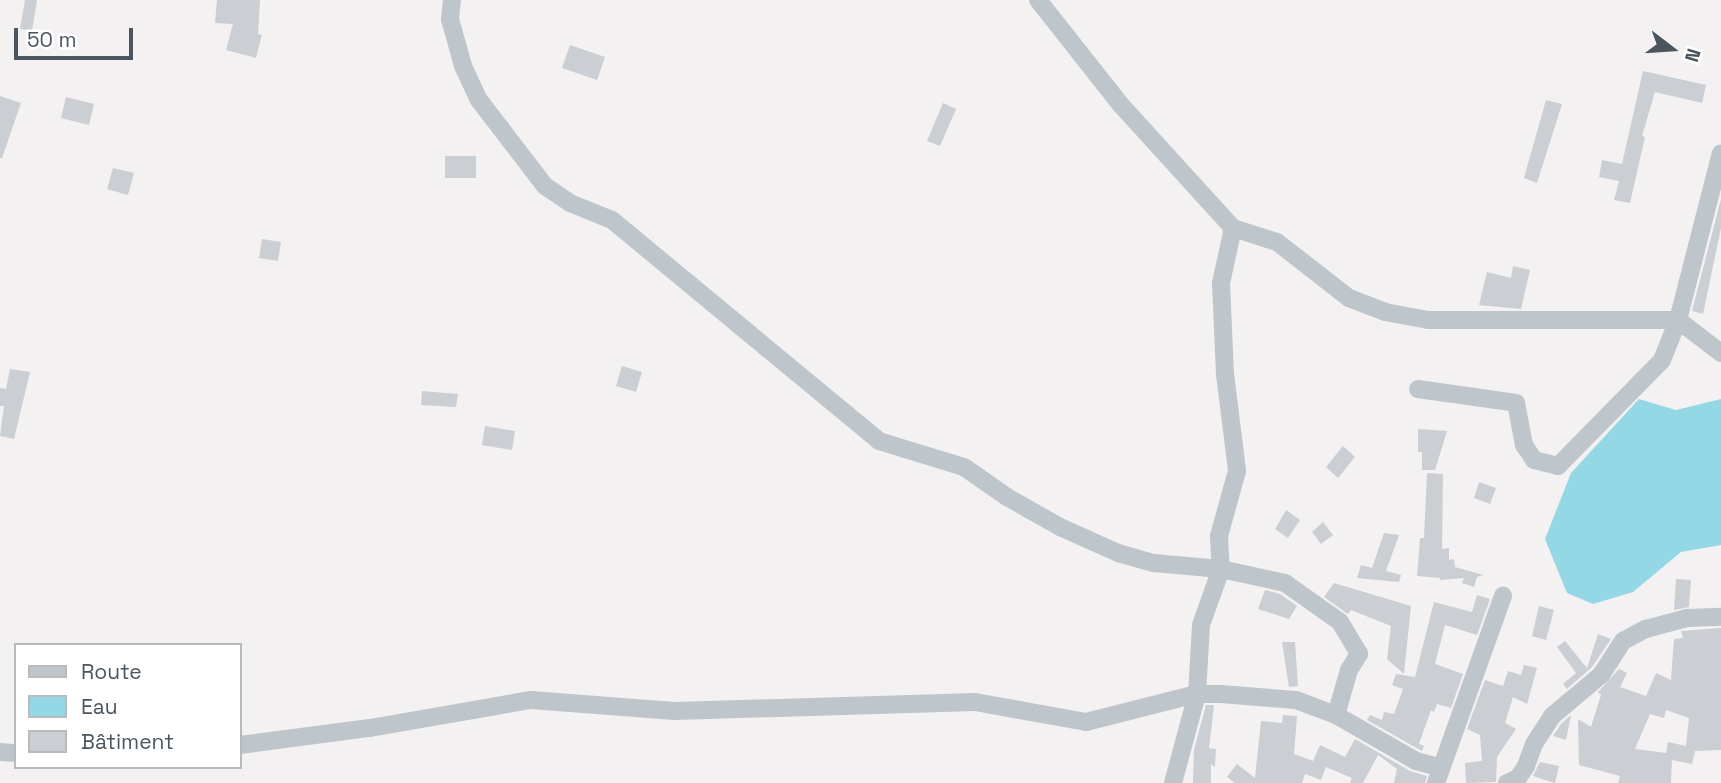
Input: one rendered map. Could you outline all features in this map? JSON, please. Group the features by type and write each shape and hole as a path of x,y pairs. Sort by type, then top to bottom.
{"street":[{"path":"452,0 450,19 463,66 479,100 545,186 570,203 612,220 878,441 964,467 1028,509 1118,553 1154,563 1221,569 1284,583 1340,622 1359,653 1349,670 1336,715"},
{"path":"1038,0 1121,104 1233,228 1277,243 1349,298 1385,312 1427,320 1678,320 1721,353"},
{"path":"1418,389 1516,403 1524,445 1534,460 1558,466 1662,360 1678,320 1717,189 1721,153"},
{"path":"1173,783 1198,694 1202,625 1221,569 1219,536 1237,471 1224,374 1221,283 1233,228"},
{"path":"242,745 370,728 531,700 676,711 975,702 1086,722 1198,694 1278,696 1336,715 1438,775 1503,596"},
{"path":"1507,783 1518,778 1526,766 1534,744 1552,716 1601,675 1623,640 1646,629 1687,618 1721,617"}],"water":[{"path":"1639,399 1676,410 1721,399 1721,545 1681,552 1633,592 1593,604 1567,593 1545,539 1571,473"}],"building":[{"path":"25,0 37,0 32,31 20,29"},
{"path":"217,0 260,0 258,34 262,35 256,58 226,50 233,24 215,23"},
{"path":"570,45 605,57 597,80 562,68"},
{"path":"1643,71 1706,85 1702,103 1655,92 1642,136 1645,137 1630,203 1614,200 1619,181 1599,177 1602,160 1622,164"},
{"path":"0,96 21,103 2,158 0,158"},
{"path":"66,97 94,104 89,125 61,118"},
{"path":"1546,100 1562,104 1537,183 1524,178"},
{"path":"943,103 956,109 940,146 927,141"},
{"path":"445,156 476,156 476,178 445,178"},
{"path":"113,168 134,173 128,195 107,189"},
{"path":"1721,199 1721,228 1703,314 1692,311"},
{"path":"262,239 281,242 278,261 259,258"},
{"path":"1513,266 1530,270 1521,309 1479,305 1487,272 1511,278"},
{"path":"622,366 642,372 636,392 616,386"},
{"path":"10,369 30,372 14,439 0,436 4,406 0,406 0,388 6,389"},
{"path":"422,391 458,394 456,407 421,405"},
{"path":"485,426 515,431 512,450 482,445"},
{"path":"1418,429 1447,431 1435,470 1422,470 1422,452 1418,452"},
{"path":"1343,446 1355,457 1338,478 1326,467"},
{"path":"1427,473 1443,474 1442,549 1449,548 1449,560 1454,559 1455,567 1483,575 1477,577 1474,587 1462,583 1464,578 1440,580 1417,576 1420,538 1424,538"},
{"path":"1479,482 1496,488 1490,504 1474,498"},
{"path":"1286,510 1300,520 1288,538 1275,529"},
{"path":"1323,522 1333,535 1321,544 1312,532"},
{"path":"1384,533 1399,535 1386,571 1401,575 1399,582 1357,578 1361,565 1372,568"},
{"path":"1676,579 1691,580 1689,607 1674,610"},
{"path":"1334,583 1411,606 1404,674 1387,659 1391,626 1351,610 1348,614 1324,597"},
{"path":"1265,590 1280,594 1297,606 1289,619 1258,609"},
{"path":"1477,595 1490,599 1477,635 1445,625 1435,664 1463,674 1451,708 1437,704 1434,712 1431,710 1419,744 1424,746 1422,751 1367,720 1370,715 1382,720 1384,712 1394,714 1403,689 1392,685 1396,674 1415,677 1434,602 1472,612"},
{"path":"1539,606 1554,610 1546,640 1532,636"},
{"path":"1721,628 1721,750 1695,751 1692,764 1672,760 1671,783 1618,783 1620,776 1579,765 1578,719 1591,727 1601,695 1598,692 1619,669 1627,673 1620,687 1646,696 1656,673 1671,680 1674,639 1683,638 1681,631","holes":["1666,710 1689,718 1686,746 1668,742 1666,753 1635,749 1650,714 1664,718"]},
{"path":"1598,634 1611,639 1592,667 1567,689 1563,684 1576,673 1557,647 1565,641 1587,668"},
{"path":"1282,642 1295,642 1298,686 1289,687"},
{"path":"1524,665 1537,668 1527,704 1513,697 1505,723 1516,729 1497,757 1496,782 1466,783 1465,763 1482,761 1480,735 1467,729 1485,680 1503,686 1508,671 1521,675"},
{"path":"1206,705 1214,705 1209,748 1216,749 1215,767 1211,764 1211,783 1193,783 1194,750"},
{"path":"1283,715 1297,716 1294,754 1313,761 1320,745 1345,757 1355,739 1410,771 1427,776 1425,783 1394,783 1397,769 1378,755 1363,783 1350,783 1352,778 1326,767 1321,780 1305,774 1302,783 1235,783 1227,777 1237,764 1255,778 1261,721 1282,723"},
{"path":"1571,715 1566,740 1553,736 1561,724"},
{"path":"1540,762 1559,766 1555,783 1533,776"}]}
